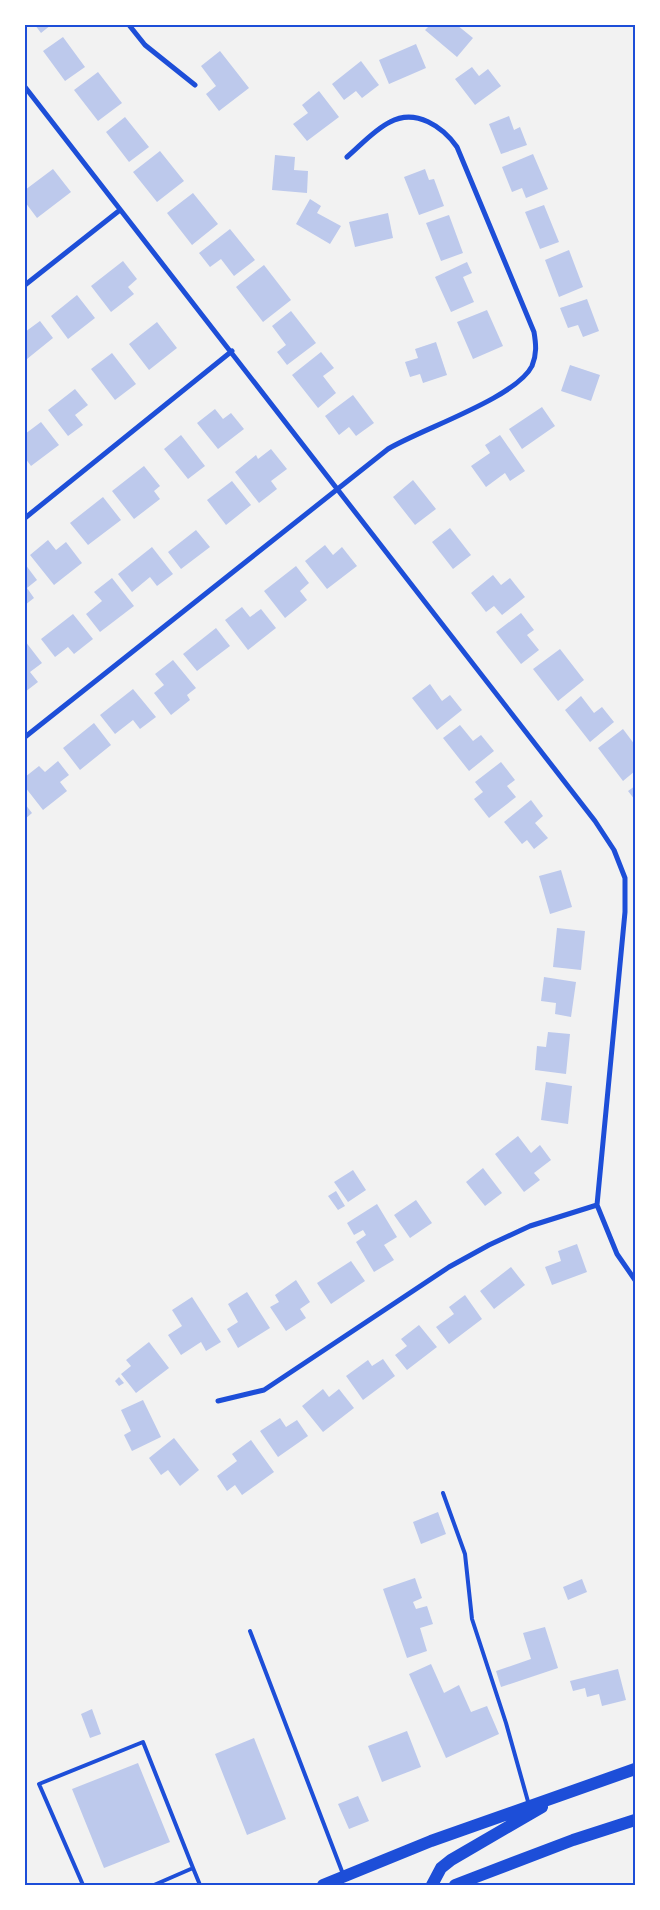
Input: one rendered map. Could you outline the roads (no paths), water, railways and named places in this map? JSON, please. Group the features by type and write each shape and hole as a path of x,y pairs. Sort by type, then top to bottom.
{"main road":[{"path":"323,1885 345,1880 431,1841 635,1769"},
{"path":"432,1885 441,1868 451,1860 487,1841 564,1794"},
{"path":"454,1885 573,1840 635,1820"}],"street":[{"path":"129,25 145,45 195,86"},
{"path":"25,87 338,488 595,821 614,850 625,878 625,912 597,1205 613,1246 626,1270 635,1280"},
{"path":"25,736 338,488 408,437 490,400 513,385 531,367 537,350 534,332 457,147 448,134 434,124 420,119 391,121 348,157"},
{"path":"25,285 120,210"},
{"path":"25,518 232,352"},
{"path":"218,1401 264,1390 441,1272 489,1244 530,1226 597,1205"}],"lane":[{"path":"443,1493 465,1554 472,1619 506,1723 530,1806"},
{"path":"250,1631 345,1880"},
{"path":"82,1885 39,1784 143,1742 200,1885"},
{"path":"154,1885 193,1868"}]}
